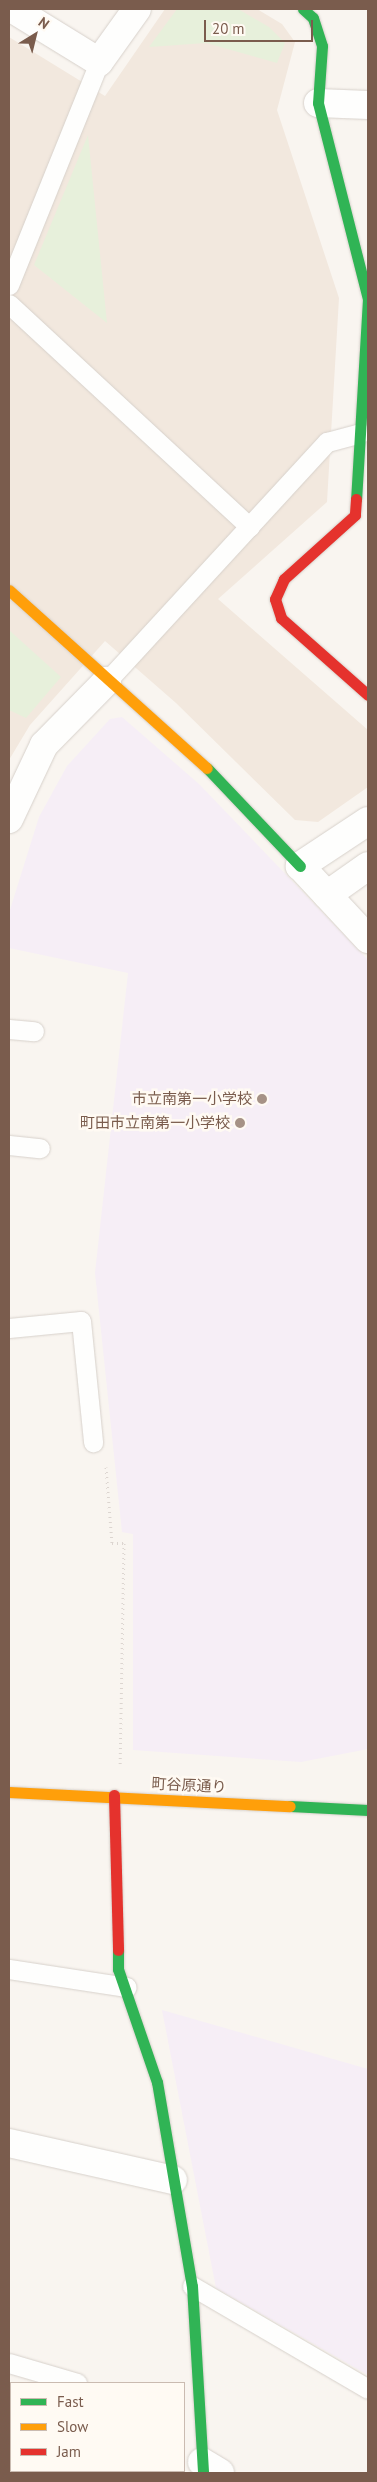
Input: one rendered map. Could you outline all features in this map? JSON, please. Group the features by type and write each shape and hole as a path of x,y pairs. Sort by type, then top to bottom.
{"street":[{"path":"13,9 99,62 137,9"},
{"path":"303,9 313,18 322,46 318,103 368,299 355,515 284,579 274,599 281,618 368,695"},
{"path":"318,103 368,105"},
{"path":"9,590 107,681 208,769 368,939"},
{"path":"9,819 44,745 107,681"},
{"path":"300,866 368,821"},
{"path":"327,895 368,866"},
{"name":"町谷原通り","path":"9,1792 117,1795 368,1810"},
{"path":"117,1795 118,1969 126,1987 157,2082 172,2180 192,2286 192,2417 208,2469"},
{"path":"9,2143 172,2180"}],"lane":[{"path":"9,285 99,62"},
{"path":"9,304 250,527"},
{"path":"107,681 327,442 361,433"},
{"path":"9,1029 34,1030"},
{"path":"9,1145 40,1148"},
{"path":"9,1328 81,1321 93,1442"},
{"path":"9,1969 126,1987"},
{"path":"192,2286 368,2389"},
{"path":"9,2363 75,2382"}],"path":[{"path":"106,1465 112,1543 124,1543 117,1795"}],"shaded area":[{"path":"165,9 257,9 282,24 295,42 277,110 339,298 327,502 218,599 368,730 368,787 318,822 295,820 176,703 105,641 30,725 9,760 9,37 105,96"},
{"name":"町田市立南第一小学校","path":"122,717 199,784 368,960 368,1749 301,1762 133,1750 133,1534 122,1532 95,1273 128,973 9,948 9,913 39,817 67,766 110,719"},
{"path":"162,2010 368,2069 368,2375 216,2288"}],"green space":[{"path":"177,9 238,9 269,27 285,43 277,63 206,43 149,47"},
{"path":"88,135 107,323 34,265"},
{"path":"9,630 61,677 26,718 9,710"}],"traffic: fast":[{"path":"303,9 313,18 322,46 318,103 368,299 356,499"},
{"path":"207,768 300,866"},
{"path":"290,1806 368,1810"},
{"path":"118,1950 118,1969 157,2082 192,2286 203,2473"}],"traffic: slow":[{"path":"9,590 207,768"},
{"path":"9,1792 290,1806"}],"traffic: jam":[{"path":"356,499 355,515 284,579 275,599 281,618 368,695"},
{"path":"114,1795 118,1950"}],"place":[{"name":"市立南第一小学校","path":"262,1099"},
{"name":"町田市立南第一小学校","path":"240,1123"}]}
